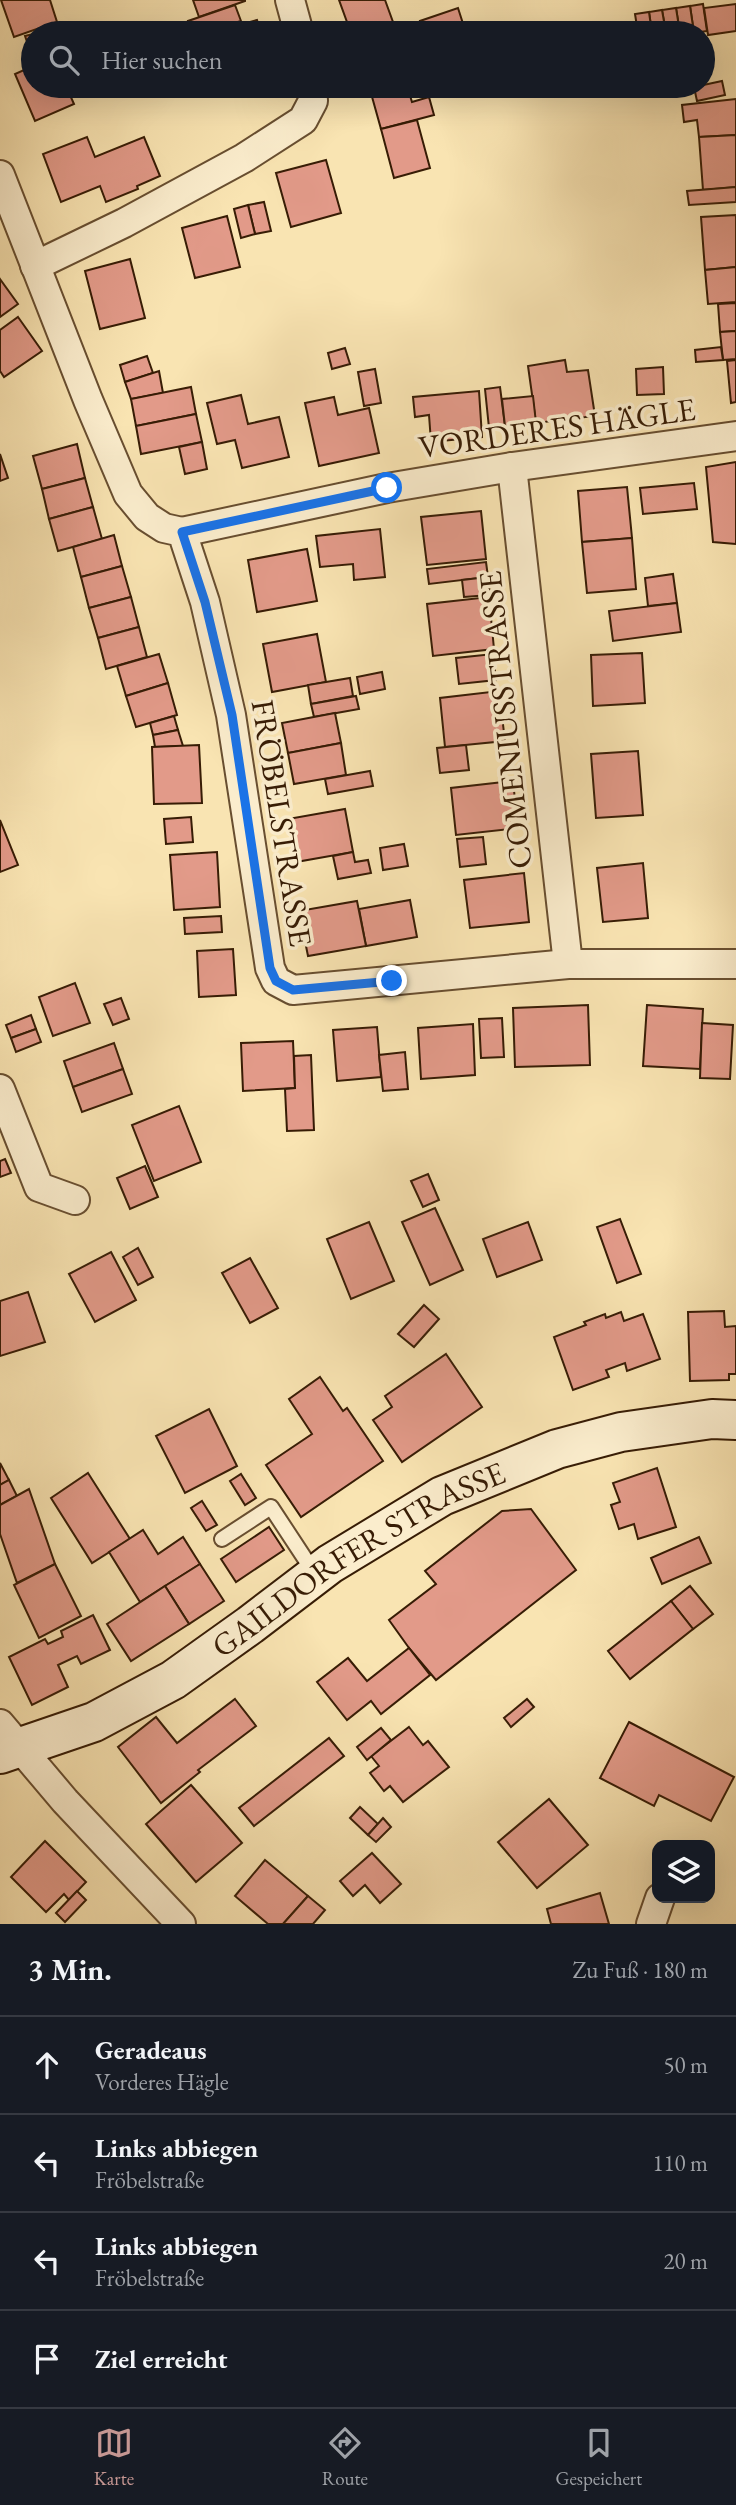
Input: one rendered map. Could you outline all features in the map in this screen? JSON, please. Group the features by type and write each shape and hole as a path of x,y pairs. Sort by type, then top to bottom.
{"main road":[{"name":"GAILDORFER STRASSE","path":"7,1742 94,1722 173,1680 330,1564 442,1496 557,1450 621,1432 712,1419 736,1420"}],"street":[{"path":"290,0 296,21"},
{"path":"35,266 124,223 244,158 303,120 313,98"},
{"path":"0,176 128,494 147,517 164,528 182,532"},
{"name":"VORDERES HÄGLE","path":"182,532 387,488 512,467 736,436"},
{"name":"COMENIUSSTRASSE","path":"512,467 568,964"},
{"name":"FRÖBELSTRASSE","path":"182,532 205,602 232,715 256,890 270,968 276,981 293,990 568,964 736,964"},
{"path":"0,1089 39,1187 75,1200"},
{"path":"7,1742 181,1924"},
{"path":"651,1924 658,1903"}],"lane":[{"path":"222,1539 271,1507 316,1575"}],"building":[{"path":"1,0 50,0 57,21 21,21 21,35 14,37"},
{"path":"193,0 245,0 245,1 199,17"},
{"path":"339,0 385,0 393,21 347,21"},
{"path":"703,4 706,21 692,21 690,6"},
{"path":"736,4 736,31 715,34 715,21 706,21 704,8"},
{"path":"235,5 241,21 188,21"},
{"path":"690,6 692,21 678,21 676,8"},
{"path":"458,8 462,21 420,21"},
{"path":"676,8 678,21 664,21 662,10"},
{"path":"662,10 664,21 650,21 649,12"},
{"path":"649,12 650,21 636,21 635,14"},
{"path":"21,71 21,88 15,74"},
{"path":"722,81 725,95 715,97 715,82"},
{"path":"25,98 71,98 74,104 35,121"},
{"path":"372,98 411,98 412,102 429,98 434,115 381,129"},
{"path":"736,99 736,135 699,137 697,120 684,122 682,105"},
{"path":"417,120 430,168 394,178 381,129"},
{"path":"736,135 736,187 703,190 699,137"},
{"path":"87,137 95,157 144,137 160,176 137,186 138,189 106,202 100,186 61,202 43,154"},
{"path":"326,160 341,213 291,227 276,173"},
{"path":"736,187 736,202 689,205 687,191"},
{"path":"264,202 271,231 255,234 248,205"},
{"path":"248,205 255,234 241,238 234,209"},
{"path":"736,215 736,267 705,270 701,217"},
{"path":"227,216 240,267 195,278 182,228"},
{"path":"130,259 145,318 100,329 85,271"},
{"path":"736,267 736,302 708,304 705,270"},
{"path":"0,279 18,304 0,317"},
{"path":"736,303 736,331 720,332 718,304"},
{"path":"18,317 42,351 4,377 0,371 0,330"},
{"path":"736,331 736,359 723,360 720,332"},
{"path":"721,347 723,360 696,362 695,350"},
{"path":"345,348 350,364 332,369 328,353"},
{"path":"147,356 153,373 125,382 120,365"},
{"path":"565,360 567,372 588,370 595,416 536,423 528,366"},
{"path":"736,360 736,402 731,403 727,361"},
{"path":"663,367 664,394 637,395 636,369"},
{"path":"375,369 381,403 364,406 358,372"},
{"path":"159,371 163,393 131,399 125,382"},
{"path":"191,387 196,414 136,426 131,399"},
{"path":"500,387 505,426 489,428 485,389"},
{"path":"479,391 482,437 431,442 429,415 415,417 413,397"},
{"path":"241,395 248,424 279,417 289,457 242,468 235,440 217,444 207,403"},
{"path":"533,396 536,423 505,426 502,399"},
{"path":"334,397 338,415 369,408 379,453 319,466 305,403"},
{"path":"196,414 202,442 141,454 136,426"},
{"path":"202,442 207,469 185,474 179,447"},
{"path":"77,444 85,478 42,489 33,456"},
{"path":"0,454 8,478 0,481"},
{"path":"736,462 736,544 713,542 706,467"},
{"path":"85,478 93,507 49,519 42,489"},
{"path":"694,483 697,509 643,514 640,488"},
{"path":"627,487 632,538 582,542 578,491"},
{"path":"93,507 102,539 58,551 49,519"},
{"path":"481,511 486,559 427,565 421,517"},
{"path":"380,529 385,577 354,580 353,564 320,567 316,536"},
{"path":"114,535 122,566 81,577 73,547"},
{"path":"632,538 636,589 587,593 582,542"},
{"path":"307,549 317,601 257,612 248,560"},
{"path":"486,562 488,577 429,584 427,569"},
{"path":"122,566 131,597 89,608 81,577"},
{"path":"673,574 677,603 648,606 645,578"},
{"path":"488,577 490,595 464,597 462,580"},
{"path":"131,597 139,627 98,638 89,608"},
{"path":"489,597 494,649 433,656 427,604"},
{"path":"677,603 681,632 613,641 609,611"},
{"path":"139,627 147,657 106,669 98,638"},
{"path":"317,634 326,682 272,692 263,644"},
{"path":"642,653 645,703 593,706 591,655"},
{"path":"159,654 168,683 126,696 117,666"},
{"path":"493,654 496,680 459,684 456,658"},
{"path":"382,672 385,689 360,694 357,677"},
{"path":"350,678 353,696 311,704 308,685"},
{"path":"168,683 177,715 136,727 126,696"},
{"path":"499,691 505,741 445,747 440,698"},
{"path":"356,696 359,709 314,717 311,704"},
{"path":"335,713 341,743 288,753 282,723"},
{"path":"174,716 178,730 153,735 150,723"},
{"path":"178,730 183,746 155,747 153,735"},
{"path":"341,743 346,775 294,784 288,753"},
{"path":"199,745 202,803 154,804 152,747"},
{"path":"466,745 469,770 440,773 437,748"},
{"path":"638,751 643,815 596,818 591,754"},
{"path":"370,771 373,786 328,794 325,779"},
{"path":"513,781 518,828 456,835 451,788"},
{"path":"345,809 353,852 296,862 288,819"},
{"path":"191,817 193,842 166,844 164,819"},
{"path":"0,820 18,865 0,872"},
{"path":"483,837 486,864 460,867 457,839"},
{"path":"404,844 408,866 383,870 380,848"},
{"path":"217,852 220,907 174,910 170,855"},
{"path":"353,852 355,862 368,860 371,873 338,879 333,856"},
{"path":"643,863 648,918 603,922 597,868"},
{"path":"524,873 529,922 470,928 464,880"},
{"path":"410,900 417,937 366,946 359,909"},
{"path":"357,901 366,946 308,956 299,911"},
{"path":"221,916 222,932 185,934 184,918"},
{"path":"233,949 236,995 199,997 197,951"},
{"path":"75,983 90,1023 53,1036 39,997"},
{"path":"121,998 129,1019 113,1025 104,1004"},
{"path":"588,1005 590,1065 515,1067 513,1008"},
{"path":"647,1005 703,1009 700,1069 643,1066"},
{"path":"31,1015 36,1029 11,1038 6,1025"},
{"path":"502,1018 504,1057 481,1058 479,1019"},
{"path":"702,1023 733,1025 730,1079 700,1078"},
{"path":"473,1024 475,1075 421,1079 418,1028"},
{"path":"377,1027 381,1077 337,1081 333,1030"},
{"path":"36,1029 41,1042 16,1052 11,1038"},
{"path":"293,1041 295,1088 243,1091 241,1043"},
{"path":"114,1043 123,1069 73,1087 64,1061"},
{"path":"405,1052 408,1089 383,1091 379,1055"},
{"path":"311,1055 314,1130 287,1131 285,1089 295,1088 294,1056"},
{"path":"123,1069 132,1094 82,1112 73,1087"},
{"path":"179,1106 201,1162 154,1181 132,1125"},
{"path":"5,1159 11,1173 0,1177 0,1161"},
{"path":"145,1166 158,1197 130,1209 117,1178"},
{"path":"428,1174 439,1200 423,1207 411,1181"},
{"path":"435,1208 463,1270 430,1285 402,1222"},
{"path":"620,1219 641,1274 617,1283 597,1227"},
{"path":"369,1222 394,1281 351,1299 327,1239"},
{"path":"528,1222 542,1260 497,1277 483,1239"},
{"path":"138,1248 153,1277 138,1285 123,1257"},
{"path":"111,1252 136,1300 95,1322 69,1274"},
{"path":"250,1258 278,1308 250,1323 222,1273"},
{"path":"28,1292 45,1342 0,1356 0,1301"},
{"path":"424,1305 439,1319 414,1347 398,1334"},
{"path":"724,1311 725,1327 736,1326 736,1374 729,1374 729,1380 690,1381 688,1312"},
{"path":"621,1312 624,1321 643,1314 660,1359 627,1371 625,1363 606,1370 609,1377 573,1390 554,1337 586,1325 584,1322 605,1314 606,1318"},
{"path":"446,1354 482,1407 402,1462 373,1420 392,1407 385,1396"},
{"path":"320,1377 343,1411 347,1408 383,1461 301,1517 266,1465 312,1434 289,1399"},
{"path":"209,1409 237,1466 185,1493 156,1436"},
{"path":"0,1463 9,1480 0,1485"},
{"path":"657,1468 676,1527 638,1539 634,1524 619,1529 611,1505 620,1502 613,1483"},
{"path":"88,1473 130,1539 92,1563 51,1498"},
{"path":"241,1474 256,1498 245,1505 230,1481"},
{"path":"9,1480 17,1496 0,1505 0,1485"},
{"path":"29,1489 55,1564 17,1583 0,1534 0,1505"},
{"path":"202,1501 217,1525 206,1531 191,1508"},
{"path":"531,1509 576,1570 436,1680 389,1620 436,1584 425,1571 502,1511"},
{"path":"269,1527 284,1550 236,1582 221,1559"},
{"path":"143,1530 158,1554 183,1537 200,1564 140,1602 109,1552"},
{"path":"699,1537 711,1563 662,1584 651,1558"},
{"path":"55,1564 81,1616 39,1638 14,1585"},
{"path":"200,1564 224,1601 189,1624 165,1586"},
{"path":"165,1586 189,1624 131,1661 107,1624"},
{"path":"690,1586 713,1614 693,1629 671,1601"},
{"path":"671,1601 693,1629 630,1679 608,1651"},
{"path":"93,1615 110,1650 81,1664 77,1656 58,1665 68,1687 32,1705 9,1657 45,1639 48,1644 63,1637 61,1631"},
{"path":"409,1648 430,1675 381,1714 371,1701 347,1720 317,1682 348,1658 367,1681"},
{"path":"235,1699 256,1726 198,1770 200,1772 161,1803 118,1747 156,1717 177,1743"},
{"path":"527,1699 534,1707 511,1727 504,1718"},
{"path":"629,1722 734,1777 711,1821 659,1795 654,1806 600,1778"},
{"path":"409,1727 423,1745 428,1741 449,1767 403,1802 390,1786 384,1791 370,1773 379,1766 371,1756"},
{"path":"381,1728 391,1740 367,1760 357,1747"},
{"path":"329,1738 344,1756 254,1826 239,1808"},
{"path":"191,1785 242,1843 196,1882 146,1824"},
{"path":"549,1799 588,1845 537,1888 498,1842"},
{"path":"360,1807 378,1824 368,1835 350,1818"},
{"path":"383,1818 391,1827 376,1842 368,1835"},
{"path":"45,1841 86,1882 69,1900 64,1894 46,1912 11,1877"},
{"path":"372,1853 401,1884 380,1903 365,1885 353,1896 340,1881"},
{"path":"265,1860 308,1896 283,1924 268,1924 235,1896"},
{"path":"77,1891 86,1900 65,1922 56,1913"},
{"path":"600,1893 609,1924 551,1924 547,1909"},
{"path":"308,1896 325,1910 313,1924 283,1924"}],"route":[{"path":"387,488 182,532 205,602 232,715 255,879 270,968 276,981 293,990 392,981"}]}
